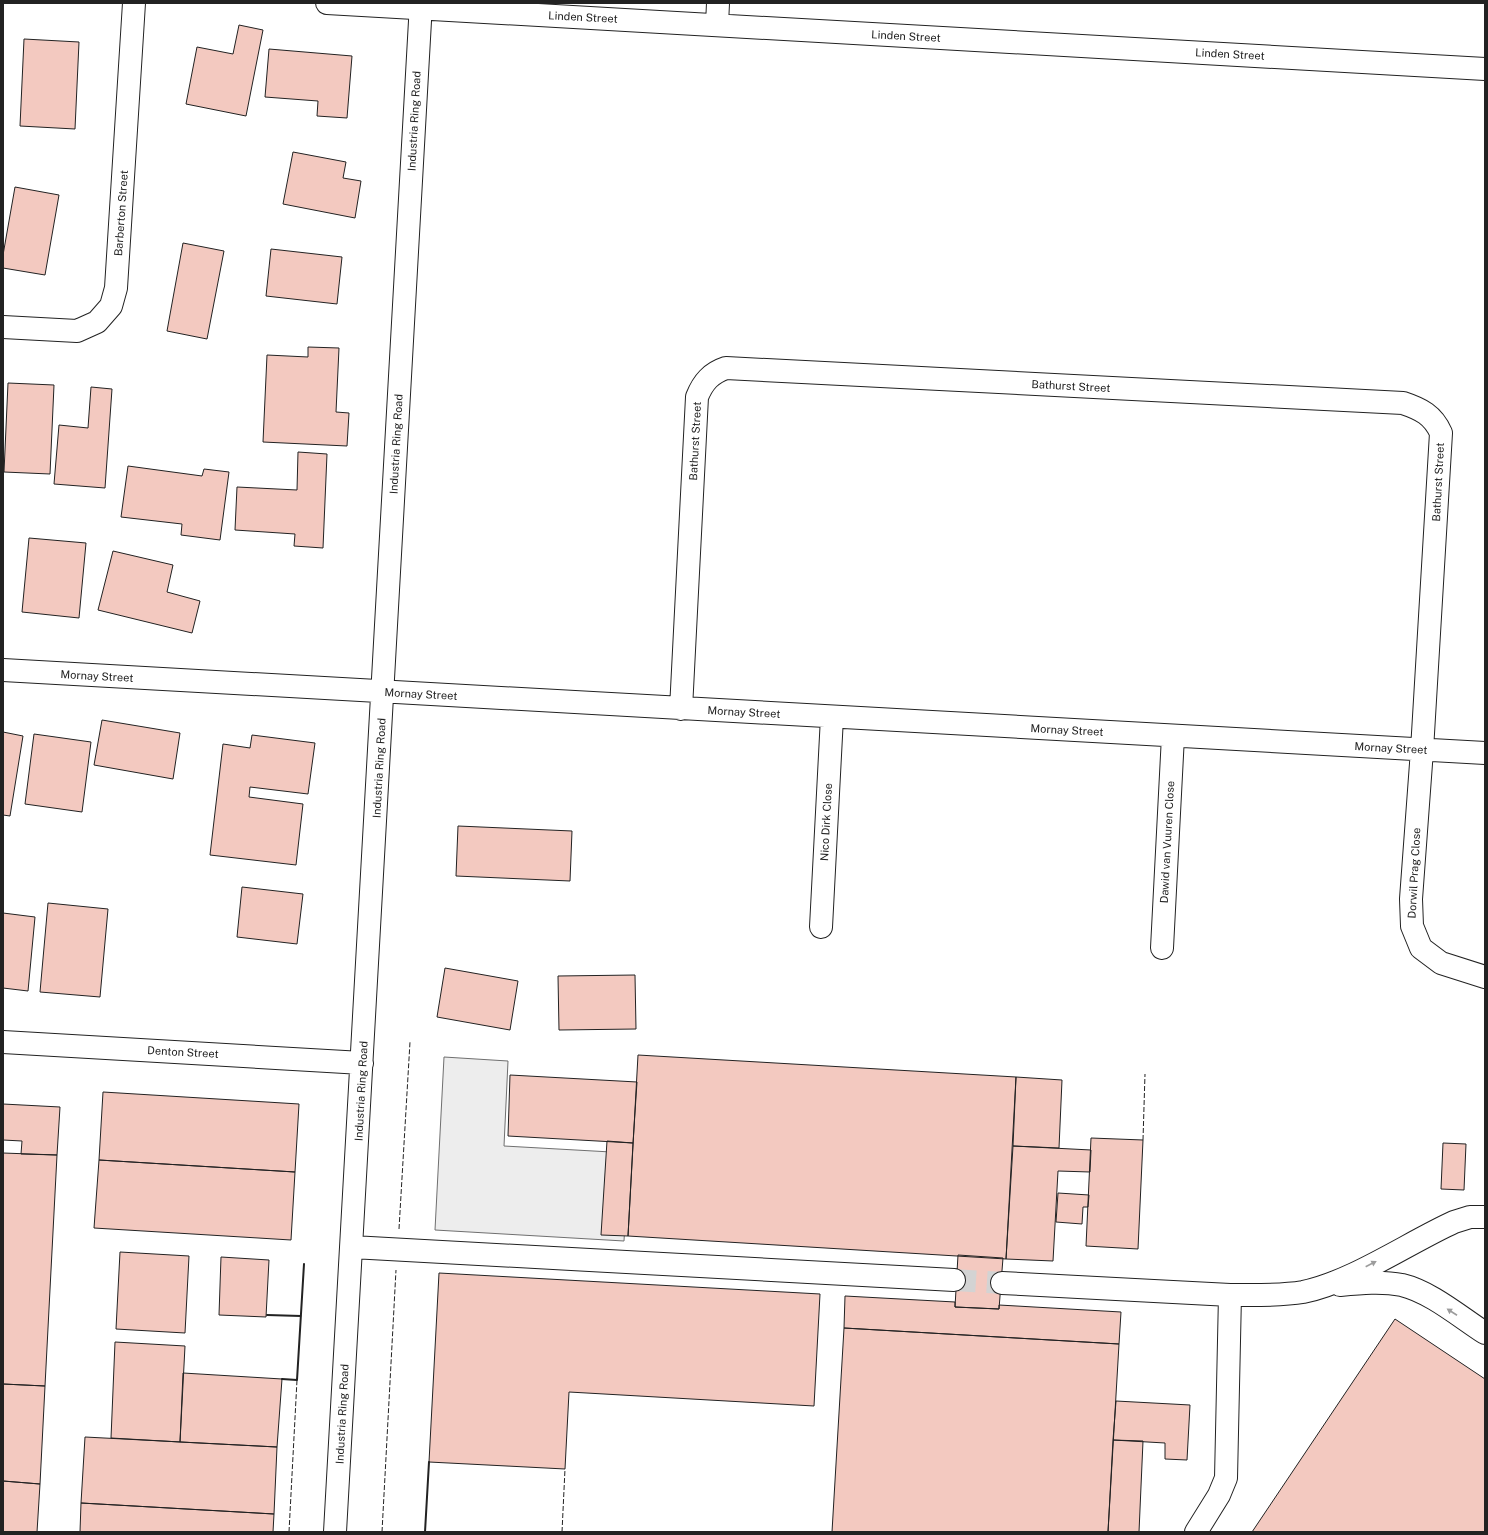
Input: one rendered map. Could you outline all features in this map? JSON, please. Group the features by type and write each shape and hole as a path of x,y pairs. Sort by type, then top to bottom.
{"street":[{"name":"Barberton Street","path":"3,327 77,332 97,322 111,306 116,288 134,3"},
{"name":"Linden Street","path":"328,3 421,6 716,25 1485,69"},
{"path":"716,25 718,3"},
{"name":"Industria Ring Road","path":"335,1532 421,6"},
{"name":"Bathurst Street","path":"682,709 697,397 701,386 716,371 726,368 1395,403 1403,404 1427,413 1436,422 1441,433 1422,750"},
{"name":"Mornay Street","path":"3,670 1485,753"},
{"name":"Nico Dirk Close","path":"821,927 832,717"},
{"name":"Dawid van Vuuren Close","path":"1162,948 1173,736"},
{"name":"Dorwil Prag Close","path":"1422,750 1411,899 1412,926 1421,948 1440,963 1485,977"},
{"name":"Denton Street","path":"3,1042 362,1063"},
{"path":"1002,1283 1230,1295 1264,1296 1302,1292 1323,1286 1360,1270 1454,1222 1470,1217 1485,1217"},
{"path":"352,1247 954,1280"},
{"path":"1323,1286 1376,1282 1402,1286 1423,1293 1485,1333"},
{"path":"1196,1532 1219,1495 1226,1478 1230,1295"}],"shaded area":[{"path":"444,1057 508,1061 504,1146 629,1153 624,1241 435,1230"}],"building":[{"path":"239,25 263,30 246,116 186,104 197,47 233,54"},
{"path":"24,39 79,42 75,129 20,126"},
{"path":"269,49 352,56 347,118 317,116 318,101 265,97"},
{"path":"293,152 346,162 343,178 361,181 355,218 283,204"},
{"path":"15,187 59,195 45,275 3,268 3,255"},
{"path":"183,243 224,251 207,339 167,331"},
{"path":"271,249 342,257 337,304 266,296"},
{"path":"308,347 339,348 336,412 349,413 347,446 263,442 267,355 308,357"},
{"path":"8,383 54,385 50,474 4,472"},
{"path":"91,387 112,389 105,488 54,484 59,425 88,428"},
{"path":"298,452 327,454 323,548 294,546 295,534 235,530 237,487 297,490"},
{"path":"128,466 202,476 204,469 229,472 220,540 181,535 182,524 121,517"},
{"path":"29,538 86,543 79,618 22,612"},
{"path":"113,551 173,565 167,592 200,601 192,633 98,610"},
{"path":"102,720 180,733 173,779 94,765"},
{"path":"3,732 23,736 10,816 3,815"},
{"path":"34,734 91,742 82,812 25,804"},
{"path":"252,735 315,743 308,794 250,787 249,797 303,804 296,865 210,855 223,744 250,748"},
{"path":"458,826 572,831 570,881 456,876"},
{"path":"242,887 303,894 297,944 237,937"},
{"path":"48,903 108,909 100,997 40,992"},
{"path":"3,913 35,917 28,991 3,988"},
{"path":"445,968 518,981 510,1030 437,1017"},
{"path":"635,975 636,1029 559,1030 558,976"},
{"path":"638,1055 1016,1077 1006,1259 628,1236"},
{"path":"510,1075 637,1082 633,1143 508,1136"},
{"path":"1016,1077 1062,1080 1059,1148 1013,1146"},
{"path":"103,1092 299,1104 295,1172 99,1160"},
{"path":"3,1104 60,1107 57,1155 21,1154 22,1141 3,1140"},
{"path":"1091,1138 1143,1140 1138,1249 1086,1246"},
{"path":"607,1141 633,1143 628,1236 601,1235"},
{"path":"1443,1143 1466,1144 1464,1190 1441,1189"},
{"path":"1013,1146 1091,1150 1090,1172 1058,1171 1053,1261 1006,1259"},
{"path":"3,1153 57,1155 45,1386 3,1384"},
{"path":"99,1160 295,1172 291,1240 94,1228"},
{"path":"1058,1193 1089,1195 1088,1207 1083,1207 1082,1224 1056,1222"},
{"path":"120,1252 189,1256 185,1333 116,1329"},
{"path":"958,1255 1003,1258 999,1309 955,1307"},
{"path":"221,1257 269,1260 266,1317 219,1315"},
{"path":"439,1273 820,1294 814,1406 569,1392 565,1469 429,1462"},
{"path":"845,1296 955,1302 955,1307 999,1309 999,1305 1121,1312 1119,1344 844,1328"},
{"path":"1395,1319 1485,1379 1485,1532 1252,1532"},
{"path":"844,1328 1119,1344 1108,1532 832,1532"},
{"path":"115,1342 185,1346 180,1442 111,1438"},
{"path":"183,1373 282,1379 277,1447 180,1442"},
{"path":"3,1384 45,1386 40,1484 3,1481"},
{"path":"1116,1401 1190,1405 1187,1460 1165,1459 1165,1443 1113,1440"},
{"path":"85,1437 277,1447 274,1514 81,1503"},
{"path":"1113,1440 1143,1441 1139,1532 1108,1532"},
{"path":"3,1481 40,1484 37,1532 3,1532"},
{"path":"81,1503 274,1514 273,1532 80,1532"}],"tunnel":[{"path":"954,1280 1002,1283"}],"fence":[{"path":"399,1229 410,1042"},
{"path":"1143,1140 1145,1074"},
{"path":"382,1532 396,1270"},
{"path":"289,1532 297,1380"},
{"path":"562,1532 565,1469"}],"wall":[{"path":"282,1379 297,1380 304,1264"},
{"path":"267,1315 301,1316"},
{"path":"425,1532 429,1462"}]}
